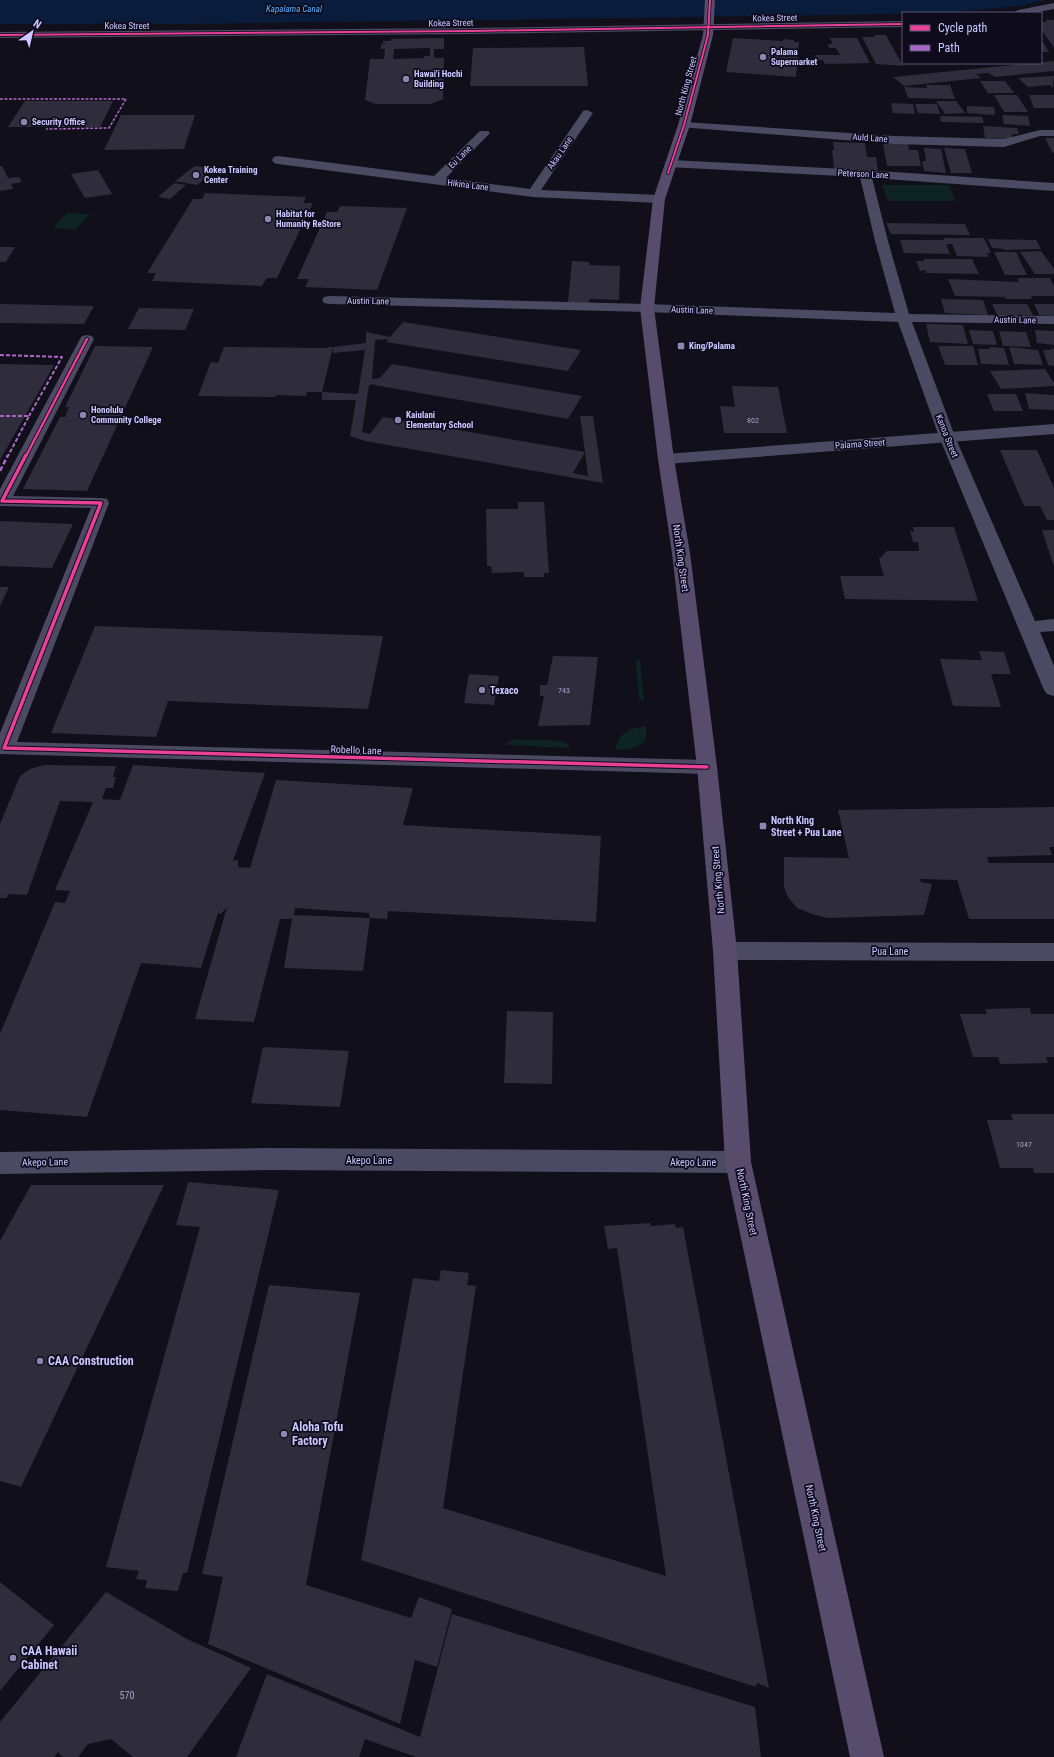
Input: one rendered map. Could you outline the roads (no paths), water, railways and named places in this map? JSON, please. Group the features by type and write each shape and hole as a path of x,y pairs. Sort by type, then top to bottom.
{"main road":[{"name":"North King Street","path":"710,0 708,35 684,125 659,199 647,308 708,767 725,951 738,1162 867,1757"}],"street":[{"path":"1023,12 1054,6"},
{"name":"Kokea Street","path":"0,35 709,24 902,24"},
{"name":"Akau Lane","path":"533,193 587,113"},
{"name":"Auld Lane","path":"684,125 894,140 1004,143 1040,133 1054,133"},
{"name":"Eu Lane","path":"436,181 484,133"},
{"name":"Hikina Lane","path":"278,160 533,193 659,199"},
{"name":"Peterson Lane","path":"672,164 865,174 1054,187"},
{"name":"Kanoa Street","path":"865,174 874,218 904,318 947,438 1029,627 1054,690"},
{"name":"Austin Lane","path":"329,300 647,308 904,318 1054,320"},
{"path":"1,501 87,339"},
{"name":"Palama Street","path":"666,459 1054,429"},
{"name":"Robello Lane","path":"1,501 101,503 4,748 708,767"},
{"path":"1029,627 1054,625"},
{"name":"Pua Lane","path":"725,951 1054,952"},
{"name":"Akepo Lane","path":"0,1163 268,1159 738,1162"}],"water":[{"name":"Kapalama Canal","path":"0,0 1046,0 1019,6 955,12 902,12 902,14 188,24 0,24"}],"place":[{"name":"Palama Supermarket","path":"763,57"},
{"name":"Hawai'i Hochi Building","path":"406,79"},
{"name":"Security Office","path":"24,122"},
{"name":"Kokea Training Center","path":"196,175"},
{"name":"Habitat for Humanity ReStore","path":"268,219"},
{"name":"King/Palama","path":"681,346"},
{"name":"Honolulu Community College","path":"83,415"},
{"name":"Kaiulani Elementary School","path":"398,420"},
{"name":"Texaco","path":"482,690"},
{"name":"North King Street + Pua Lane","path":"763,826"},
{"name":"CAA Construction","path":"40,1361"},
{"name":"Aloha Tofu Factory","path":"284,1434"},
{"name":"CAA Hawaii Cabinet","path":"13,1658"}]}
